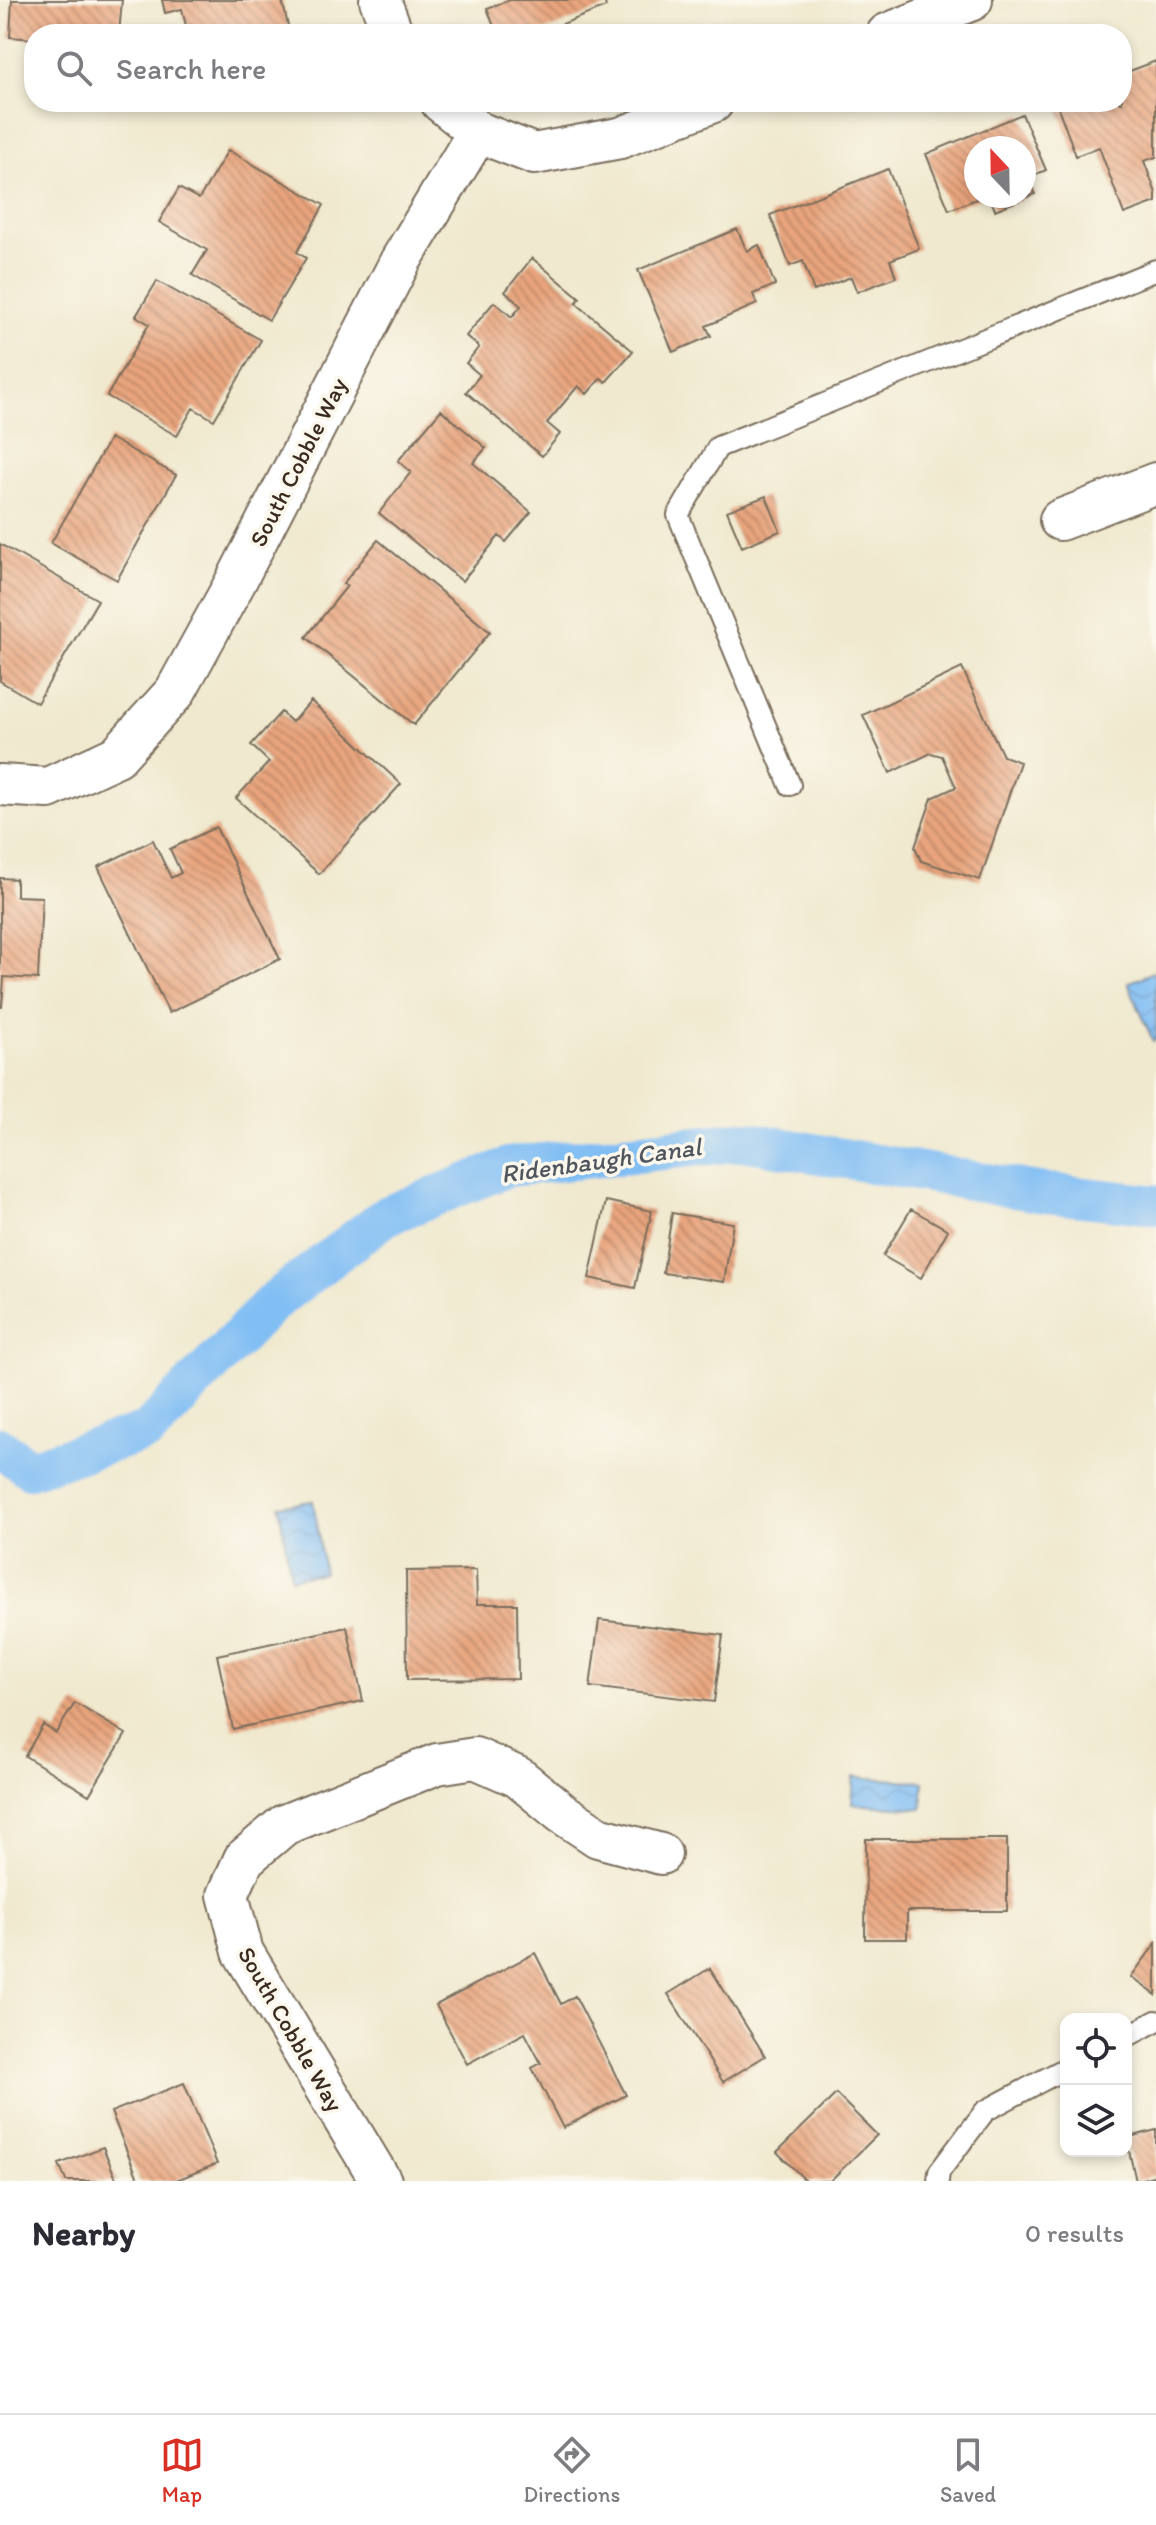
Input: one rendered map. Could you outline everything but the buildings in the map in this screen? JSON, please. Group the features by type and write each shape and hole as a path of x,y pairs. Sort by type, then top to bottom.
{"street":[{"path":"380,0 389,24"},
{"path":"912,24 972,0"},
{"path":"453,112 478,132 534,154 620,138 687,112"},
{"name":"South Cobble Way","path":"0,785 48,788 117,756 175,692 236,581 401,260 478,132"},
{"path":"1060,520 1156,483"},
{"name":"South Cobble Way","path":"381,2181 243,1952 228,1895 244,1859 284,1825 437,1764 475,1758 518,1777 598,1837 661,1854"}],"lane":[{"path":"790,785 678,515 718,447 1156,270"},
{"path":"1132,2034 1156,2021"},
{"path":"938,2181 939,2172 985,2111 1060,2071"}],"water":[{"path":"1156,971 1156,1039 1153,1041 1128,983"},
{"path":"313,1501 324,1573 291,1578 279,1506"},
{"path":"854,1777 924,1782 922,1809 852,1804"}],"waterway":[{"name":"Ridenbaugh Canal","path":"0,1447 30,1469 148,1431 274,1301 386,1216 508,1167 744,1141 1038,1192 1156,1205"}]}
